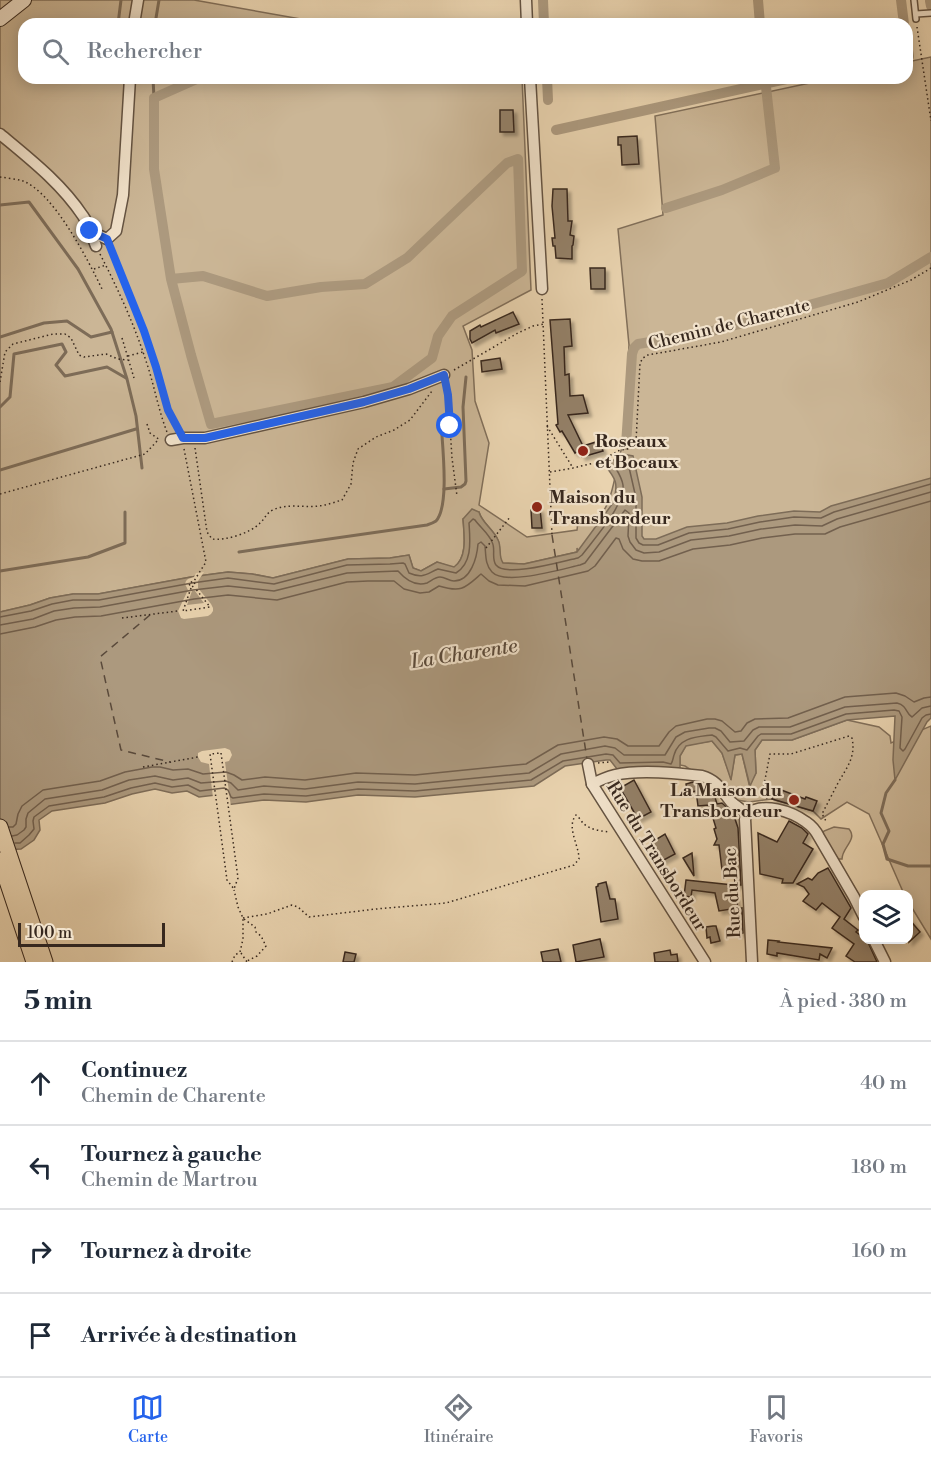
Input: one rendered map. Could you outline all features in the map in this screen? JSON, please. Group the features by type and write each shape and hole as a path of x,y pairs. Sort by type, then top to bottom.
{"main road":[{"path":"2,21 24,0"},
{"path":"0,827 45,962"},
{"path":"0,860 34,962"}],"street":[{"path":"135,18 138,0"},
{"path":"526,0 527,18"},
{"path":"90,231 107,239 116,231 123,195 130,84"},
{"path":"530,84 542,289"},
{"path":"0,134 59,186 84,217 96,246"},
{"path":"171,440 205,438 364,402 409,389 444,375"},
{"name":"Rue du Transbordeur","path":"588,764 592,784 705,962"},
{"path":"592,784 615,775 642,772 693,775 710,778 725,791 732,802 747,814 767,808 795,816 814,829 859,906"},
{"name":"Rue du Bac","path":"747,814 745,819 752,962"},
{"path":"876,944 885,962"}],"lane":[{"path":"914,0 916,17 929,14"}],"path":[{"path":"916,17 931,121"},
{"path":"0,177 24,182 59,213 93,269 102,289"},
{"path":"107,239 144,331 168,410 188,438 207,532 212,539 219,540 243,534 259,525 274,509 291,506 321,506 342,500 351,484 353,463 358,449 410,420 444,375 518,333 544,324"},
{"path":"96,246 126,307 171,440 158,440 150,433 147,424"},
{"path":"93,269 106,265"},
{"name":"Chemin de Charente","path":"550,472 598,462 620,450 634,448 640,363 648,355 721,342 858,302 911,280 931,268"},
{"path":"542,289 552,535"},
{"path":"0,382 5,352 13,344 53,334 64,334 71,338 79,355 84,357 106,354 128,360"},
{"path":"122,338 134,378"},
{"path":"127,356 143,352"},
{"path":"444,375 448,395 457,496"},
{"path":"547,425 573,468"},
{"path":"188,438 206,562 194,581 195,584 193,587 183,611 210,607 193,587 189,585 194,581"},
{"path":"0,494 145,454 158,440"},
{"path":"486,548 510,517"},
{"path":"122,618 178,611"},
{"path":"767,808 764,785 770,754 790,754 849,736 854,745 850,765 822,814 826,821"},
{"path":"232,962 235,955 240,952 243,939 243,918 234,889 227,880 210,754 221,753 238,878 234,889"},
{"path":"143,767 198,757"},
{"path":"588,764 609,762 615,775"},
{"path":"243,918 267,914 291,905 298,907 309,917 446,903 574,865 579,859 572,826 576,815 592,829 611,833 621,830"},
{"path":"240,952 247,961 257,956 267,946 256,932 255,927 243,918"}],"shaded area":[{"path":"0,0 194,0 295,18 18,18 18,84 522,84 531,290 463,326 472,350 475,401 489,443 479,505 527,537 577,530 578,522 601,514 612,491 623,444 629,345 618,229 663,215 655,116 805,84 913,84 913,61 931,57 931,479 829,520 638,542 618,509 578,551 577,548 577,552 524,564 502,563 498,540 479,512 463,519 463,552 454,568 437,562 421,571 413,568 409,555 348,559 273,578 228,572 98,594 73,594 50,598 0,612"},
{"path":"847,720 879,727 890,736 891,743 931,726 931,939 913,910 913,890 902,890 869,814 847,802 821,819 813,811 772,799 749,802 737,800 680,765 680,756 686,745 712,741 722,753 731,778 735,755 742,754 749,784 756,773 755,750 762,740 792,740"},
{"path":"834,827 849,829 852,837 842,859 838,859 822,835 824,831"}],"water":[{"name":"La Charente","path":"622,454 633,456 642,497 642,536 644,539 656,539 687,527 727,523 758,516 794,511 820,512 831,506 931,478 931,718 895,780 893,760 895,716 847,720 792,740 762,740 755,750 756,773 750,786 742,754 735,755 731,780 722,753 712,741 686,746 680,756 680,772 663,768 617,769 610,760 606,760 565,766 534,786 415,797 358,795 306,802 264,800 226,805 224,794 199,797 187,791 172,793 155,789 105,803 52,811 39,820 40,830 34,840 21,849 0,850 0,612 50,598 73,594 98,594 228,572 273,578 348,559 409,555 413,568 421,571 437,562 454,567 463,551 463,519 472,509 479,512 496,536 503,563 524,564 577,552 613,503 616,491 615,482 604,464 619,458"}],"pier":[{"path":"204,572 198,581 198,588 211,604 213,611 208,616 184,619 178,611 188,590 185,584 196,573","holes":["192,591 195,591 204,603 187,605"]},
{"path":"225,748 230,750 232,755 229,761 225,762 231,807 227,808 224,806 222,797 213,798 209,764 201,762 198,757 198,753 202,751"}],"building":[{"path":"500,110 513,110 514,132 500,132"},
{"path":"637,136 639,164 622,165 621,145 618,145 618,137"},
{"path":"553,189 567,189 568,221 572,221 570,235 574,236 572,259 556,258 552,238 555,238"},
{"path":"590,268 605,268 605,289 591,289"},
{"path":"513,312 519,324 496,333 495,330 472,343 470,331"},
{"path":"570,319 572,346 564,347 565,375 569,374 570,396 583,395 588,413 568,415 583,446 599,441 603,451 582,457 580,449 575,453 556,425 558,424 550,320"},
{"path":"500,358 502,369 482,372 481,361"},
{"path":"540,509 542,528 532,528 531,510"},
{"path":"634,780 651,812 638,819 620,788"},
{"path":"693,782 708,787 713,791 717,804 722,803 733,813 738,828 741,885 735,885 734,869 722,870 719,845 714,845 717,839 714,829 716,828 709,805 698,806 696,791 688,793 686,784"},
{"name":"La Maison du Transbordeur","path":"776,788 817,801 813,811 772,799"},
{"path":"789,821 808,834 803,843 813,849 793,883 782,883 783,879 760,874 758,833 777,842"},
{"path":"665,834 675,854 662,861 652,842"},
{"path":"692,853 694,876 683,858"},
{"path":"828,868 851,908 844,919 858,930 856,932 859,934 859,944 869,944 877,962 855,962 846,956 854,944 832,928 840,917 822,903 816,910 803,901 809,894 804,887 797,884 808,878 812,880 818,873"},
{"path":"686,880 733,885 738,908 719,911 715,893 692,890 691,897 684,896"},
{"path":"606,882 610,899 615,899 618,919 601,922 596,887"},
{"path":"742,908 743,933 740,934 736,909"},
{"path":"913,924 920,932 913,938"},
{"path":"716,926 720,941 711,943 710,937 707,938 706,927"},
{"path":"600,939 604,957 576,962 573,945"},
{"path":"768,940 832,948 827,958 820,954 819,960 777,953 777,956 767,954"},
{"path":"558,949 561,962 543,962 541,952"},
{"path":"670,950 671,955 677,954 678,962 655,962 654,953"},
{"path":"345,952 356,954 354,962 343,962"}],"waterway":[{"path":"119,18 121,0"},
{"path":"156,18 159,0"},
{"path":"543,0 544,18"},
{"path":"758,0 760,18"},
{"path":"901,0 903,18"},
{"path":"930,1 931,6"},
{"path":"153,84 154,98"},
{"path":"171,279 154,169 154,98 186,84"},
{"path":"547,84 548,100"},
{"path":"556,130 764,84"},
{"path":"666,208 722,190 775,168 766,84"},
{"path":"518,159 522,271 452,316 438,336 432,358 393,387 211,424 171,279 203,276 267,296 321,287 365,284 407,258 507,163 518,159"},
{"path":"0,205 29,202 78,269 111,329 136,416 142,468"},
{"path":"626,445 632,354 638,344 700,334 888,283 931,257"},
{"path":"0,337 44,323 67,321 91,337 112,332"},
{"path":"0,407 10,397 14,354 62,344 66,352 56,365 65,376 107,367 126,378"},
{"path":"444,489 461,487 466,481 463,407 466,377"},
{"path":"239,552 427,525 436,521 443,502 444,489 441,421"},
{"path":"0,470 136,429"},
{"path":"0,571 88,557 125,543 125,512"},
{"path":"895,780 886,793 881,813 889,831 883,844 887,859 908,866 931,866"}],"ferry route":[{"path":"552,535 587,759"},
{"path":"150,615 100,657 121,750 170,762"}],"place":[{"name":"Roseaux et Bocaux","path":"583,451"},
{"name":"Maison du Transbordeur","path":"537,507"},
{"name":"La Maison du Transbordeur","path":"794,800"}],"route":[{"path":"90,231 107,239 144,331 168,410 183,438 205,438 385,397 444,375 450,426"}]}
